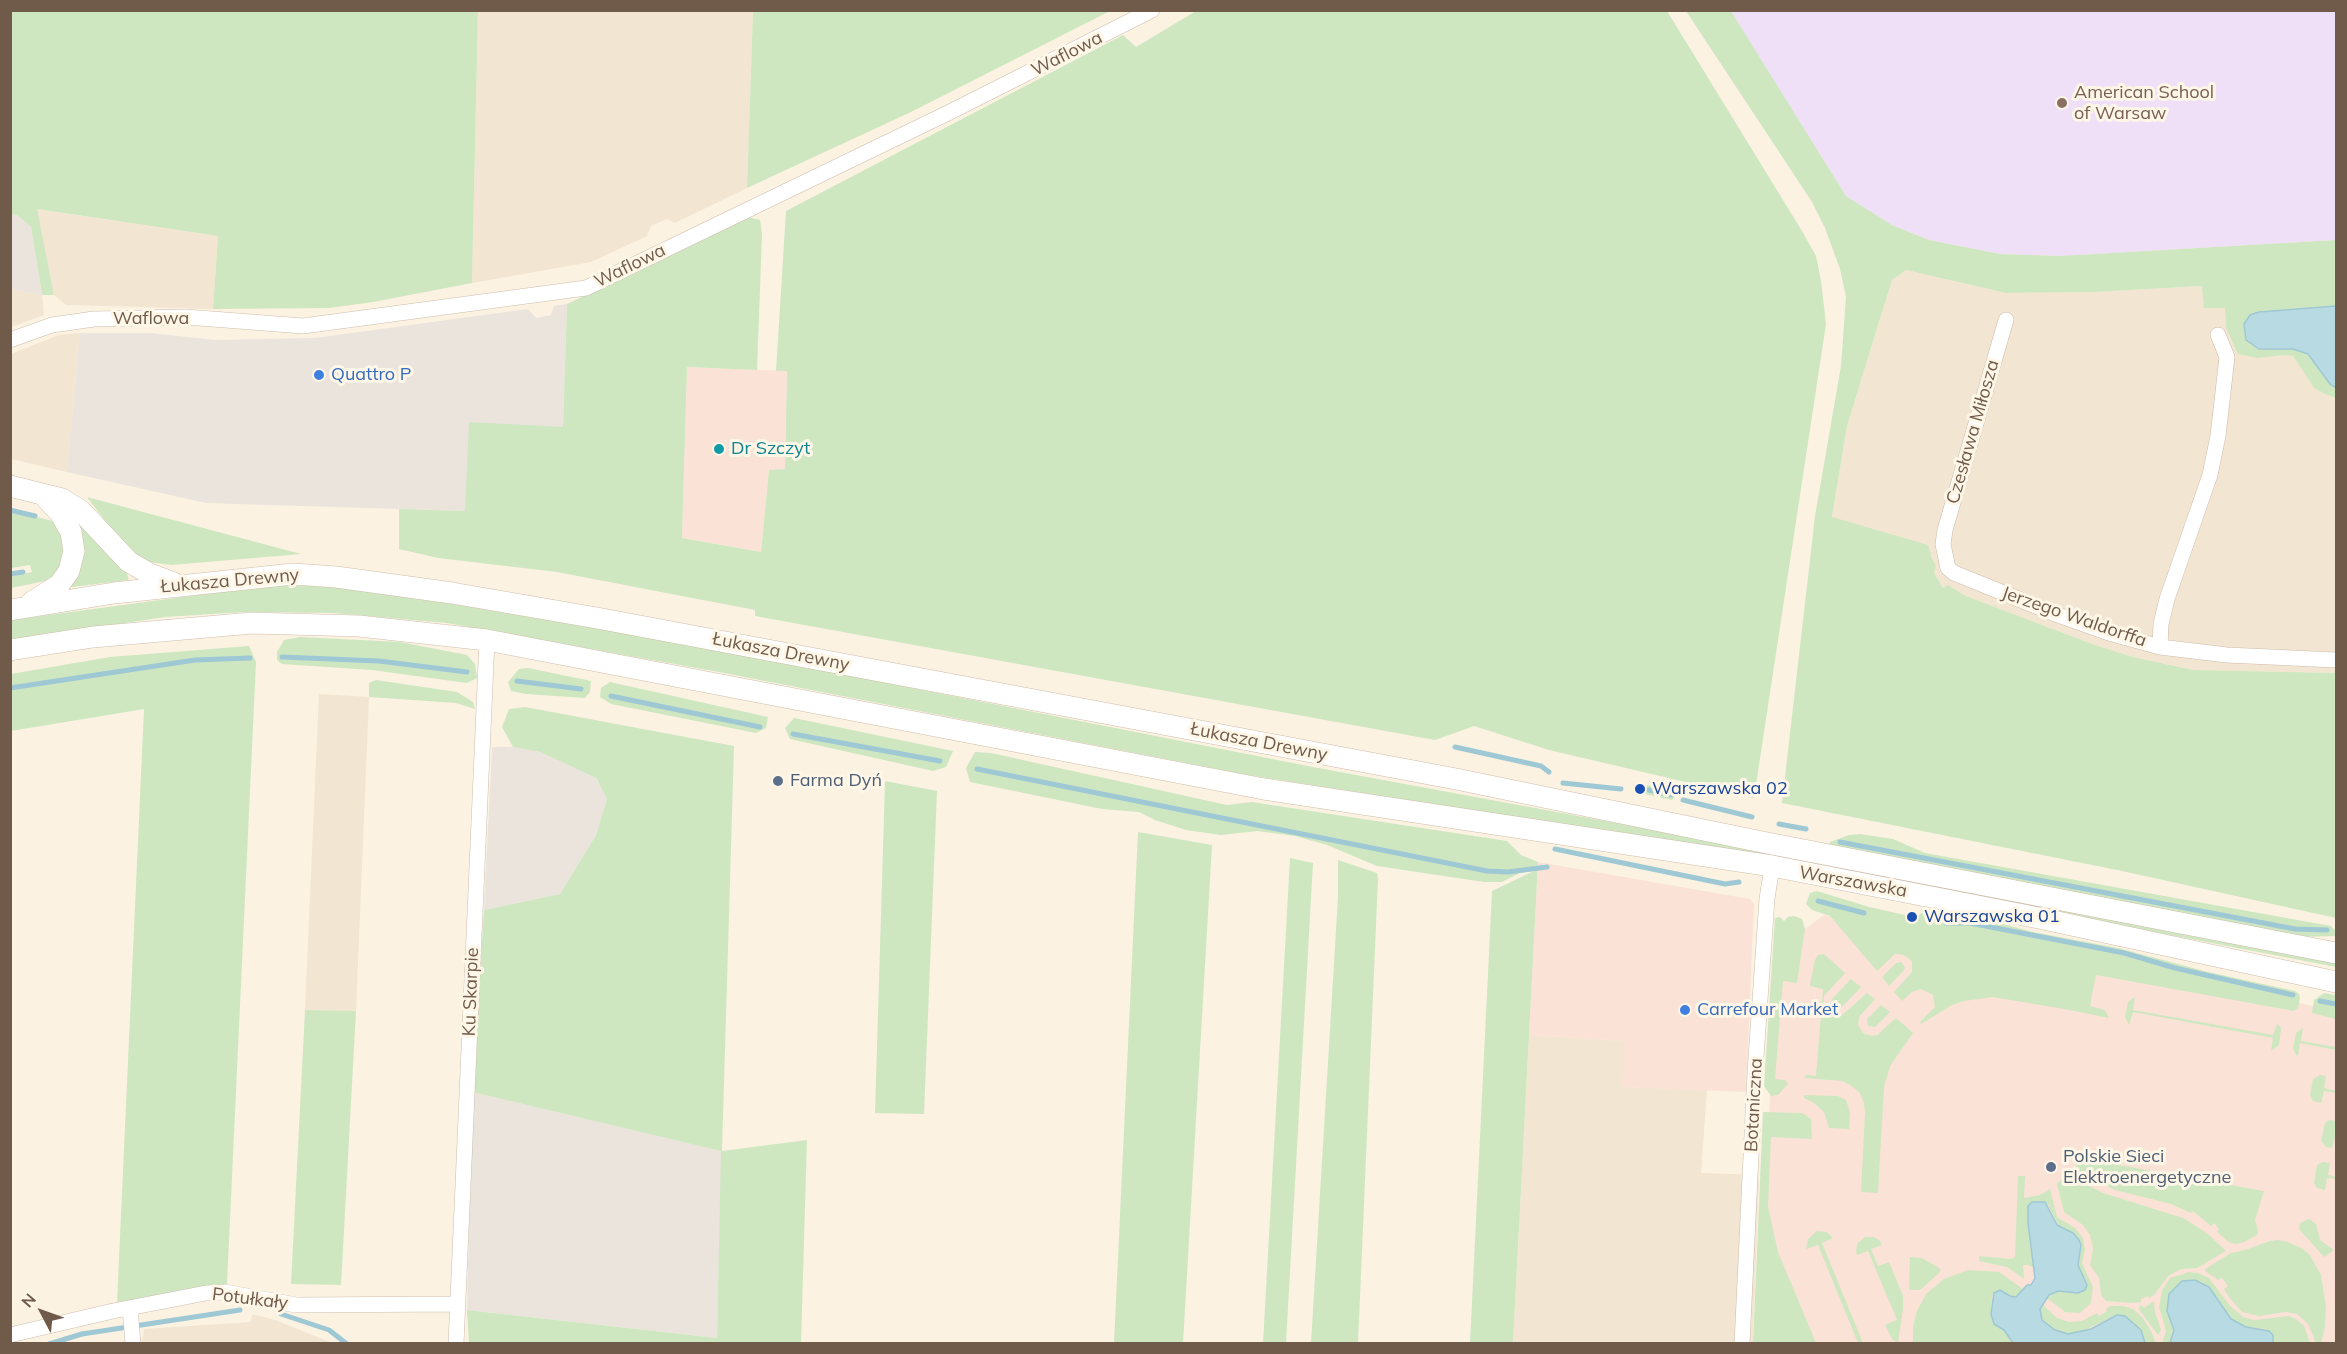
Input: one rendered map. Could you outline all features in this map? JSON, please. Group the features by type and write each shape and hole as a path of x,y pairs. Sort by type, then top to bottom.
{"main road":[{"path":"10,486 62,500 81,511 129,562 150,574 181,585"},
{"path":"16,609 59,585 69,571 74,551 71,532 60,513 42,493"},
{"name":"Łukasza Drewny","path":"16,609 181,585 292,574 336,577 452,593 609,620 1547,798"},
{"path":"10,650 93,637 252,624 359,626 487,640"},
{"name":"Warszawska","path":"487,640 1264,789 1772,866 2016,914 2337,982"},
{"name":"Warszawska","path":"1547,798 2337,954"}],"street":[{"name":"Waflowa","path":"10,340 52,325 94,319 186,318 303,326 586,288 950,112 1152,10"},
{"name":"Czesława Miłosza","path":"1942,544 1949,512 2006,320"},
{"path":"2160,647 2161,624 2167,599 2210,475 2218,436 2227,357 2218,335"},
{"name":"Jerzego Waldorffa","path":"1942,544 1948,568 1954,573 2109,633 2160,647 2227,655 2337,660"},
{"name":"Ku Skarpie","path":"456,1344 487,640"},
{"name":"Botaniczna","path":"1742,1344 1755,1072 1767,899 1772,866"},
{"name":"Potułkały","path":"10,1335 131,1313 206,1293 225,1292 296,1305 458,1304"},
{"path":"131,1313 134,1339"}],"shaded area":[{"path":"478,11 753,11 747,188 675,223 667,219 651,226 647,236 591,262 472,283"},
{"name":"American School of Warsaw","path":"1731,11 2336,11 2336,240 2060,256 2000,254 1929,240 1892,225 1846,196"},
{"path":"36,209 218,236 213,309 66,305 54,295"},
{"path":"10,214 17,215 31,227 42,295 11,289"},
{"path":"1906,270 2006,293 2094,292 2203,286 2225,308 2226,327 2258,358 2293,356 2314,388 2336,398 2336,673 2193,670 2133,657 2092,644 1966,596 1948,585 1943,588 1934,573 1936,566 1931,556 1832,518 1847,426 1892,280"},
{"path":"11,289 42,295 44,315 11,327"},
{"path":"567,304 563,427 465,511 206,503 67,472 80,333 149,333 215,340 315,338 528,309 536,318 551,315 554,306"},
{"path":"80,333 67,472 11,459 11,354 59,335"},
{"path":"687,367 787,371 785,470 769,470 761,552 682,538"},
{"path":"319,694 369,697 356,1011 305,1010"},
{"path":"492,747 513,747 540,752 596,778 607,799 596,835 560,894 484,910"},
{"path":"1538,862 1750,899 1754,904 1746,1092 1622,1087 1624,1041 1529,1035"},
{"name":"Polskie Sieci Elektroenergetyczne","path":"1824,915 2336,1010 2336,1343 1810,1343 1774,1255 1764,1208 1774,1023 1790,940"},
{"path":"1529,1035 1625,1041 1622,1087 1707,1090 1701,1173 1759,1175 1753,1343 1513,1344"},
{"path":"472,1092 722,1151 717,1338 467,1310"},
{"path":"252,1314 278,1321 332,1343 142,1343 144,1329 251,1322"}],"green space":[{"path":"753,10 1110,11 911,112 747,188"},
{"path":"10,11 478,11 472,283 329,308 213,309 218,236 37,209 54,295 42,295 31,227 17,215 11,214"},
{"path":"1196,11 1667,11 1816,256 1826,324 1754,798 1549,750 1474,726 1435,740 755,616 755,610 557,572 438,558 399,549 399,509 465,511 469,422 563,427 567,304 748,217 760,220 762,234 757,370 687,367 682,538 761,552 769,470 785,469 787,371 776,371 786,211 1123,35 1136,47"},
{"path":"1686,11 1731,11 1846,196 1892,225 1929,240 2000,254 2060,256 2336,240 2336,398 2314,388 2293,356 2258,358 2238,354 2226,327 2225,308 2204,308 2202,286 2094,292 2006,293 1906,270 1892,280 1847,426 1832,517 1928,545 1936,566 1934,573 1943,588 1948,585 1966,596 2092,644 2133,657 2193,670 2336,673 2336,918 2122,871 1782,803 1815,516 1841,366 1846,297 1840,269 1825,228 1812,202"},
{"path":"87,497 301,554 171,565 149,562 126,548"},
{"path":"11,510 52,521 59,527 65,545 60,567 45,581 11,588 10,577 32,572 30,565 11,568"},
{"path":"76,519 127,574 129,580 72,587 70,584"},
{"path":"272,585 325,586 412,597 704,647 1313,767 1805,858 1804,863 1248,775 719,672 447,623 334,613 244,612 165,617 11,640 11,620"},
{"path":"300,637 400,642 467,655 475,664 477,678 467,683 372,670 282,664 277,660 277,652 284,640"},
{"path":"249,646 256,662 227,1284 117,1303 144,709 11,731 11,674 110,657"},
{"path":"528,668 591,681 590,692 585,698 511,691 508,682 519,669"},
{"path":"376,680 457,692 473,702 475,709 456,703 369,697 369,683"},
{"path":"610,682 768,717 766,728 756,733 611,704 600,697 601,688"},
{"path":"525,707 734,746 722,1151 807,1140 801,1343 469,1343 467,1310 717,1338 721,1151 472,1092 484,910 560,894 596,835 607,799 596,778 540,752 513,747 502,727 509,709"},
{"path":"794,718 953,751 946,767 933,771 790,739 785,728"},
{"path":"975,752 991,753 1227,805 1252,802 1507,841 1521,855 1538,862 1513,1343 1470,1343 1492,891 1534,871 1520,873 1502,882 1484,882 1377,866 1327,845 1295,836 1257,831 1221,835 1186,830 1139,812 1102,809 970,782 966,768"},
{"path":"885,781 937,791 924,1114 875,1113"},
{"path":"1647,785 1678,792 1672,800 1645,794"},
{"path":"1138,832 1212,845 1183,1343 1114,1343"},
{"path":"1860,834 1893,839 1925,853 2331,926 2336,931 2336,936 2294,937 1828,846 1830,842 1849,835"},
{"path":"1290,858 1313,863 1286,1343 1263,1343"},
{"path":"1338,860 1377,873 1378,879 1358,1343 1311,1343 1338,897"},
{"path":"1825,863 2336,963 2336,967 1823,868"},
{"path":"1817,891 1905,915 1905,918 1916,920 1921,913 1962,913 2033,932 2118,948 2208,972 2295,991 2300,998 2298,1008 2294,1011 2096,975 2090,1006 2105,1010 2109,1018 1993,997 1952,1005 1921,1024 1920,1022 1935,1007 1933,995 1921,989 1912,992 1902,1001 1894,992 1912,972 1912,961 1904,955 1895,954 1877,971 1830,916 1812,910 1806,904 1810,893"},
{"path":"1794,916 1802,919 1805,929 1797,983 1783,981 1775,1079 1785,1080 1788,1084 1778,1095 1771,1096 1764,1086 1775,918 1780,917 1784,921"},
{"path":"1824,954 1845,973 1824,996 1823,1006 1828,1012 1833,1016 1841,1016 1867,993 1875,999 1859,1017 1858,1025 1863,1033 1877,1035 1896,1018 1913,1033 1890,1066 1884,1087 1878,1193 1861,1192 1865,1113 1860,1093 1842,1081 1804,1078 1806,1075 1816,1076 1823,989 1810,986 1810,984 1815,960 1818,955"},
{"path":"1901,962 1905,967 1904,970 1889,986 1882,977 1896,963"},
{"path":"1851,979 1861,987 1841,1008 1835,1008 1831,1004 1832,999"},
{"path":"2324,993 2336,995 2336,1019 2312,1013 2314,1000"},
{"path":"2135,997 2133,1010 2273,1035 2277,1024 2281,1028 2279,1045 2271,1051 2273,1038 2133,1012 2129,1025 2125,1017 2128,1002"},
{"path":"1881,1005 1890,1012 1875,1027 1868,1026 1867,1019"},
{"path":"305,1010 356,1011 341,1285 291,1284"},
{"path":"2303,1028 2301,1041 2336,1047 2336,1050 2300,1043 2298,1056 2296,1055 2293,1048 2296,1033"},
{"path":"2320,1075 2326,1076 2324,1088 2336,1091 2336,1093 2324,1091 2321,1103 2313,1101 2310,1095 2313,1079"},
{"path":"1804,1095 1838,1096 1846,1100 1850,1112 1849,1129 1829,1128 1824,1112 1813,1102 1804,1098"},
{"path":"1763,1112 1802,1113 1811,1119 1812,1139 1771,1137 1768,1207 1778,1252 1816,1343 1753,1343"},
{"path":"2329,1120 2336,1121 2336,1136 2332,1148 2326,1147 2321,1141 2325,1123"},
{"path":"2080,1158 2264,1191 2255,1220 2257,1235 2244,1242 2235,1244 2229,1242 2217,1232 2219,1229 2214,1223 2211,1226 2193,1211 2191,1213 2171,1204 2115,1190 2074,1170"},
{"path":"2323,1162 2330,1163 2328,1175 2336,1177 2336,1179 2327,1178 2325,1190 2317,1188 2314,1183 2317,1165"},
{"path":"2066,1174 2103,1193 2183,1218 2208,1234 2226,1251 2197,1268 2181,1269 2168,1276 2154,1295 2141,1299 2141,1302 2106,1301 2101,1295 2099,1278 2090,1265 2093,1248 2090,1235 2083,1225 2064,1212 2057,1184"},
{"path":"2018,1176 2025,1176 2024,1198 2040,1195 2050,1189 2057,1217 2075,1228 2083,1238 2085,1250 2082,1263 2093,1287 2091,1303 2080,1313 2065,1312 2047,1298 2058,1291 2077,1293 2087,1285 2078,1265 2081,1245 2069,1230 2058,1225 2048,1205 2028,1206 2030,1246 2035,1268 2023,1265 2024,1279 2007,1267 1979,1261 1979,1256 2012,1259 2015,1257"},
{"path":"2309,1219 2316,1224 2320,1240 2334,1250 2324,1257 2299,1229 2300,1223"},
{"path":"1817,1231 1827,1232 1833,1238 1822,1243 1863,1343 1858,1343 1818,1245 1806,1249 1808,1239"},
{"path":"1865,1237 1874,1237 1880,1241 1882,1245 1871,1249 1878,1266 1889,1262 1903,1296 1898,1343 1892,1339 1885,1325 1897,1320 1868,1251 1857,1255 1856,1252 1857,1244"},
{"path":"2278,1240 2303,1249 2310,1255 2321,1275 2326,1307 2321,1343 2316,1343 2308,1324 2297,1314 2286,1312 2259,1316 2242,1312 2224,1289 2228,1286 2222,1278 2218,1280 2205,1271 2231,1253"},
{"path":"1910,1257 1922,1258 1941,1269 1920,1290 1909,1290"},
{"path":"1968,1270 1999,1272 2023,1289 2016,1297 2000,1290 1992,1296 1991,1314 1996,1326 2004,1330 2013,1343 1913,1344 1913,1326 1917,1311 1926,1294 1944,1279"},
{"path":"2189,1272 2209,1278 2230,1306 2243,1317 2254,1320 2289,1316 2296,1319 2304,1326 2310,1343 2273,1343 2274,1340 2265,1329 2246,1327 2231,1319 2216,1296 2202,1282 2188,1280 2167,1311 2174,1330 2170,1343 2162,1343 2166,1331 2159,1307 2162,1290 2170,1278"},
{"path":"2154,1301 2161,1330 2158,1335 2138,1308 2142,1305 2144,1308"},
{"path":"2043,1305 2057,1318 2069,1322 2082,1321 2097,1313 2099,1316 2110,1306 2133,1309 2142,1317 2156,1343 2145,1343 2141,1330 2125,1316 2116,1315 2079,1333 2068,1334 2055,1330 2040,1316 2040,1309"}],"water":[{"path":"2336,306 2336,388 2330,384 2308,354 2293,349 2259,349 2246,340 2244,324 2250,315 2259,312"},
{"path":"2032,1202 2045,1202 2057,1225 2073,1233 2079,1240 2081,1245 2078,1265 2087,1285 2085,1290 2078,1293 2058,1291 2049,1295 2040,1309 2042,1320 2055,1330 2068,1334 2091,1329 2117,1315 2125,1316 2141,1330 2145,1343 2013,1343 2004,1330 1994,1324 1991,1314 1994,1293 2000,1290 2016,1297 2027,1285 2031,1285 2035,1278 2028,1223 2028,1206"},
{"path":"2195,1280 2209,1287 2231,1319 2246,1327 2269,1331 2273,1335 2273,1343 2170,1343 2174,1330 2167,1311 2169,1294 2182,1281"}],"waterway":[{"path":"10,510 35,516"},
{"path":"10,574 23,572"},
{"path":"282,657 379,661 467,672"},
{"path":"10,688 195,660 250,658"},
{"path":"517,681 581,689"},
{"path":"611,696 760,727"},
{"path":"793,734 940,761"},
{"path":"1455,747 1541,766 1549,772"},
{"path":"977,769 1487,871 1508,872 1547,867"},
{"path":"1563,783 1621,789"},
{"path":"1649,790 1672,795"},
{"path":"1683,800 1752,817"},
{"path":"1779,824 1806,829"},
{"path":"1840,842 2295,929 2327,930"},
{"path":"1555,849 1725,884 1739,882"},
{"path":"1818,901 1864,913"},
{"path":"1946,923 1970,923 2124,953 2175,968 2293,995"},
{"path":"2320,1001 2336,1004"},
{"path":"49,1344 82,1334 240,1310"},
{"path":"281,1314 329,1330 347,1344"}],"place":[{"name":"American School of Warsaw","path":"2062,103"},
{"name":"Quattro P","path":"319,375"},
{"name":"Dr Szczyt","path":"719,449"},
{"name":"Farma Dyń","path":"778,781"},
{"name":"Warszawska 02","path":"1640,789"},
{"name":"Warszawska 01","path":"1912,917"},
{"name":"Carrefour Market","path":"1685,1010"},
{"name":"Polskie Sieci Elektroenergetyczne","path":"2051,1167"}]}
